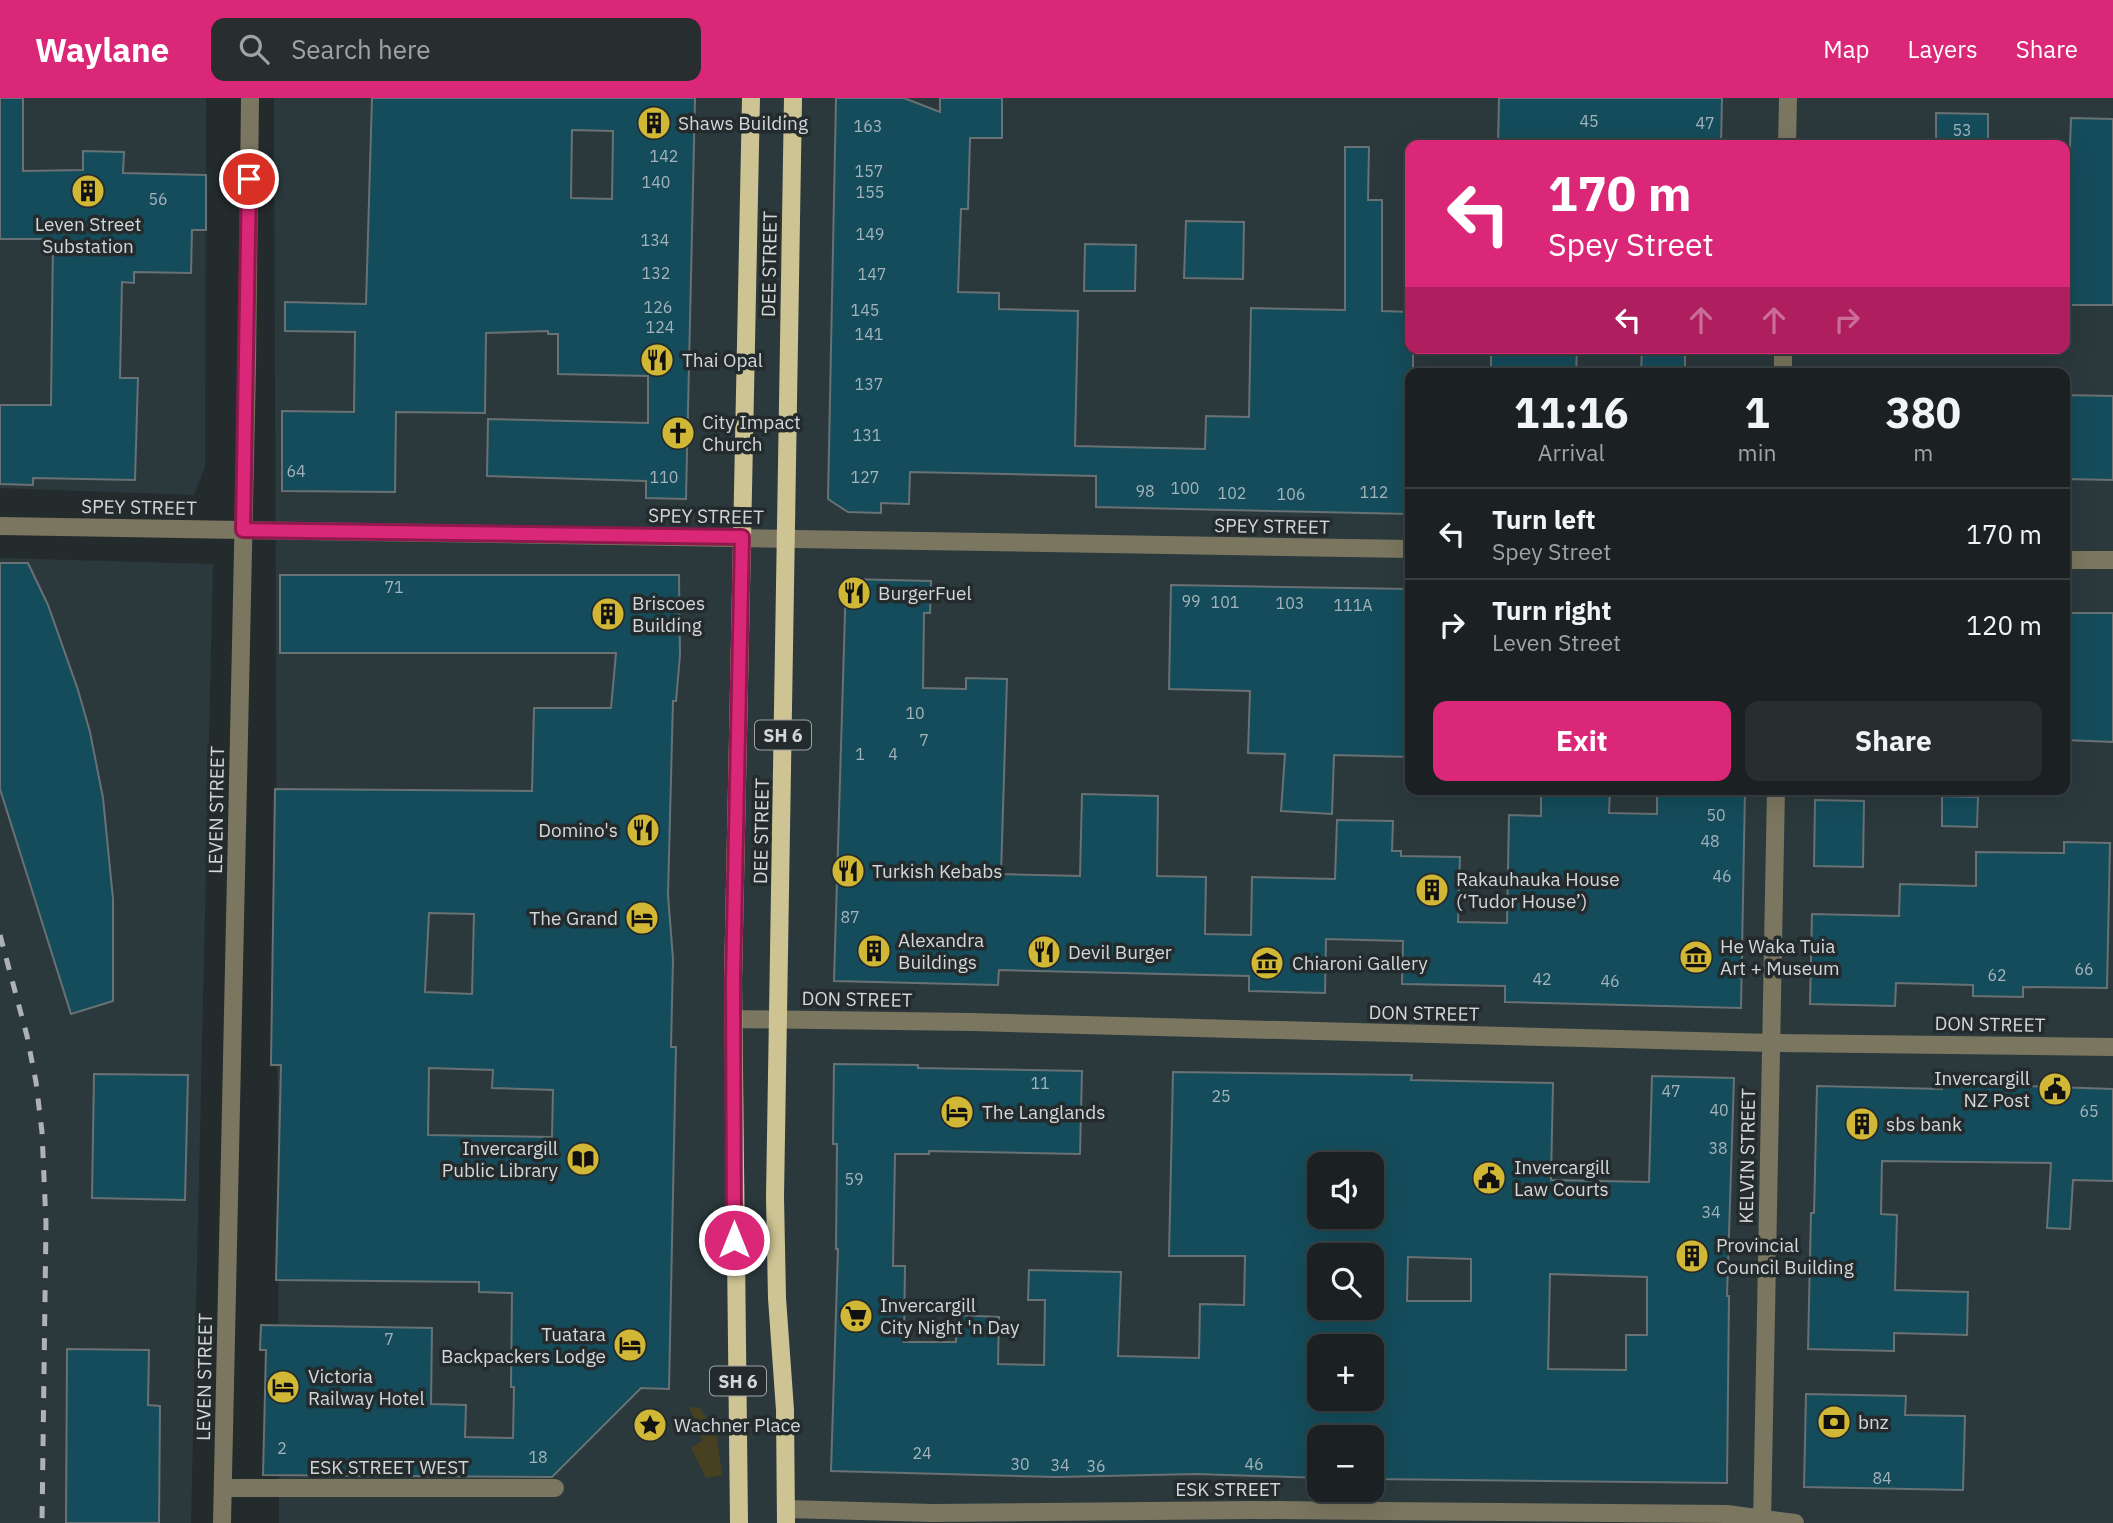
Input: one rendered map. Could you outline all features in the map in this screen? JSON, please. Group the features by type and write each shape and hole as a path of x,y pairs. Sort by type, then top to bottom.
{"main road":[{"name":"DEE STREET","path":"739,1523 733,1019 751,98"},
{"name":"DEE STREET","path":"786,1516 785,1410 777,1298 775,1197 793,98"}],"street":[{"name":"LEVEN STREET","path":"222,1523 250,98"},
{"path":"1787,140 1788,98"},
{"name":"SPEY STREET","path":"0,526 1405,549"},
{"path":"2070,560 2113,561"},
{"name":"KELVIN STREET","path":"1762,1521 1776,795"},
{"name":"DON STREET","path":"733,1019 2113,1047"},
{"name":"ESK STREET WEST","path":"223,1488 555,1488"},
{"name":"ESK STREET","path":"786,1516 1269,1510 1727,1514 1762,1521 1795,1523"}],"shaded area":[{"path":"0,98 206,98 205,467 194,495 0,488"},
{"path":"274,98 2113,98 2113,1523 279,1523"},
{"path":"0,558 213,564 191,1523 0,1523"},
{"path":"689,1407 700,1408 716,1431 722,1475 706,1478 691,1448 702,1441"}],"building":[{"path":"0,98 23,98 23,171 83,170 83,151 124,152 123,173 206,175 206,230 192,230 191,273 134,272 134,283 122,282 120,378 138,378 135,480 33,478 33,485 0,484 0,405 51,405 53,239 0,239"},
{"path":"372,98 695,98 686,499 646,498 646,481 487,476 488,419 648,423 648,376 558,374 558,334 548,334 548,331 486,333 485,413 396,412 395,492 282,491 282,411 354,412 355,332 285,331 285,302 366,304","holes":["572,130 613,131 612,199 571,198"]},
{"path":"836,98 904,98 940,112 940,98 1002,98 1002,138 970,138 968,209 961,209 958,292 999,293 999,309 1078,311 1075,446 1205,449 1206,416 1249,417 1251,308 1345,310 1345,147 1369,147 1368,200 1382,200 1382,311 1405,312 1405,354 1413,354 1413,368 1405,368 1405,514 1096,507 1096,476 910,472 909,504 881,503 881,513 848,512 828,499"},
{"path":"1499,98 1722,98 1721,140 1498,140"},
{"path":"1936,113 1988,114 1988,140 1936,140"},
{"path":"2071,118 2113,119 2113,305 2070,305"},
{"path":"1186,221 1244,222 1243,279 1184,278"},
{"path":"1085,244 1136,245 1135,291 1084,291"},
{"path":"1491,354 1577,354 1576,368 1491,368"},
{"path":"1642,354 1685,354 1685,368 1641,368"},
{"path":"2070,395 2113,396 2113,480 2070,479"},
{"path":"0,563 28,563 48,605 90,732 103,798 113,899 113,1001 71,1014 0,789"},
{"path":"280,575 679,575 680,655 676,701 673,701 668,895 673,959 671,1047 676,1047 669,1389 641,1388 552,1477 263,1475 266,1350 260,1350 261,1325 432,1328 431,1404 466,1405 465,1437 513,1438 514,1387 511,1387 512,1293 479,1292 479,1282 276,1280 281,1065 271,1065 275,789 532,791 534,708 611,708 616,653 280,653","holes":["429,913 474,914 472,994 425,992","429,1068 493,1070 492,1088 553,1090 552,1137 428,1135"]},
{"path":"846,579 931,581 930,613 924,613 923,688 966,689 966,678 1007,679 1001,874 1080,876 1082,794 1158,796 1157,876 1206,877 1205,934 1251,935 1252,877 1335,879 1337,820 1393,821 1392,851 1401,851 1401,856 1460,857 1458,922 1507,923 1509,815 1541,816 1541,795 1610,795 1609,813 1657,814 1657,795 1745,795 1741,1008 1505,1002 1505,986 1402,984 1403,941 1326,939 1325,993 1249,991 1249,976 999,970 998,985 834,981"},
{"path":"1171,585 1405,589 1405,757 1334,755 1332,814 1281,811 1285,754 1248,753 1250,691 1169,689"},
{"path":"2070,613 2113,613 2113,742 2070,740"},
{"path":"1942,796 1978,797 1977,827 1942,826"},
{"path":"1815,800 1864,801 1863,867 1814,866"},
{"path":"2064,842 2110,843 2107,988 2023,987 2023,997 1973,996 1973,985 1896,983 1895,1006 1810,1004 1812,914 1899,916 1900,884 1976,886 1976,852 2064,853"},
{"path":"834,1064 1082,1071 1080,1154 929,1151 929,1154 895,1154 893,1266 905,1266 904,1342 956,1342 956,1315 999,1317 998,1364 1044,1365 1045,1300 1028,1300 1029,1270 1121,1272 1118,1356 1199,1358 1200,1304 1244,1305 1245,1256 1169,1256 1173,1072 1412,1075 1411,1080 1553,1083 1551,1180 1649,1182 1652,1076 1734,1078 1727,1296 1727,1483 1384,1479 1384,1425 1307,1425 1307,1478 1197,1474 1056,1477 831,1471 838,1249 837,1144 833,1144","holes":["1408,1257 1471,1259 1471,1301 1407,1301","1550,1274 1647,1277 1647,1335 1626,1335 1626,1370 1548,1369"]},
{"path":"94,1074 188,1075 185,1200 92,1198"},
{"path":"1942,1083 2113,1089 2113,1181 2073,1180 2070,1229 2047,1228 2051,1163 1882,1161 1881,1214 1897,1215 1895,1290 1968,1292 1967,1335 1894,1333 1894,1351 1808,1349 1817,1086 1942,1089"},
{"path":"67,1349 149,1350 148,1405 160,1406 159,1523 66,1523"},
{"path":"1806,1394 1906,1396 1905,1415 1965,1416 1963,1490 1804,1487"}],"railway":[{"path":"0,935 27,1036 42,1132 46,1223 42,1523"}],"place":[{"name":"Shaws Building","path":"654,123"},
{"name":"Leven Street Substation","path":"88,191"},
{"name":"Thai Opal","path":"657,360"},
{"name":"City Impact Church","path":"678,433"},
{"name":"BurgerFuel","path":"854,593"},
{"name":"Briscoes Building","path":"608,614"},
{"name":"Domino's","path":"643,830"},
{"name":"Turkish Kebabs","path":"848,871"},
{"name":"Rakauhauka House (‘Tudor House’)","path":"1432,890"},
{"name":"The Grand","path":"642,918"},
{"name":"Alexandra Buildings","path":"874,951"},
{"name":"Devil Burger","path":"1044,952"},
{"name":"He Waka Tuia Art + Museum","path":"1696,957"},
{"name":"Chiaroni Gallery","path":"1267,963"},
{"name":"Invercargill NZ Post","path":"2055,1089"},
{"name":"The Langlands","path":"957,1112"},
{"name":"sbs bank","path":"1862,1124"},
{"name":"Invercargill Public Library","path":"583,1159"},
{"name":"Invercargill Law Courts","path":"1489,1178"},
{"name":"Provincial Council Building","path":"1692,1256"},
{"name":"Invercargill City Night 'n Day","path":"856,1316"},
{"name":"Tuatara Backpackers Lodge","path":"630,1345"},
{"name":"Victoria Railway Hotel","path":"283,1387"},
{"name":"bnz","path":"1834,1422"},
{"name":"Wachner Place","path":"650,1425"}],"route":[{"path":"249,179 243,530 742,537 733,981 734,1240"}]}
